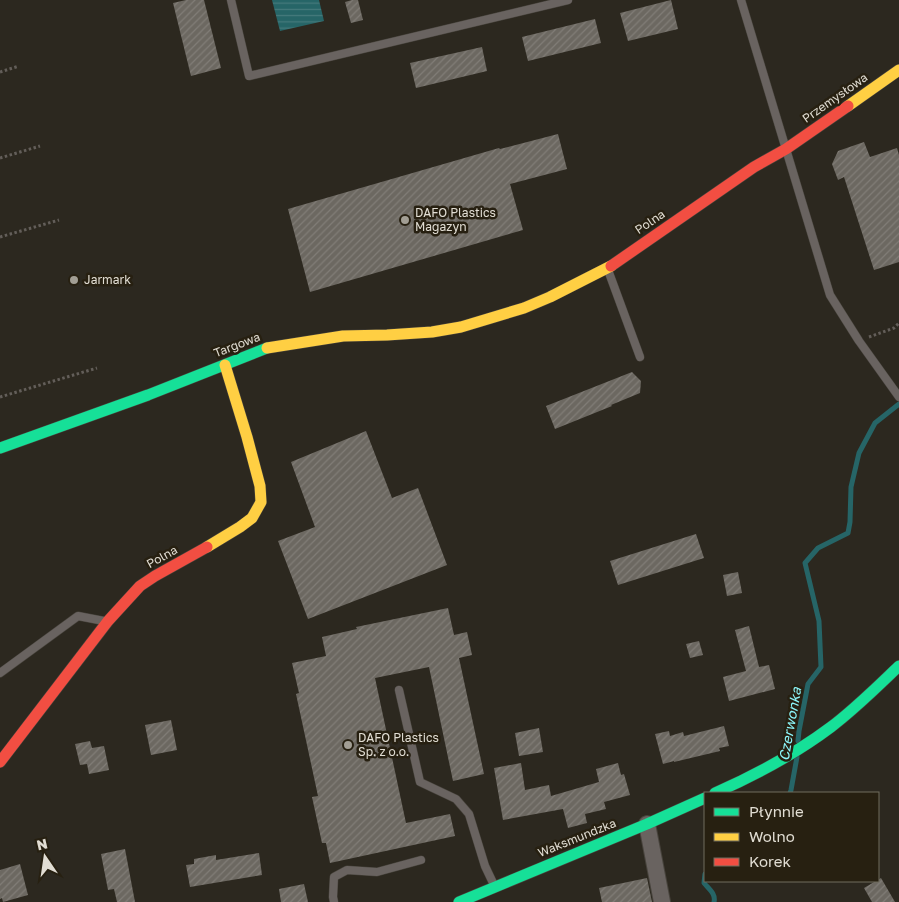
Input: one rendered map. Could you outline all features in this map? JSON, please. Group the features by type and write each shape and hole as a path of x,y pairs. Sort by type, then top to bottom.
{"street":[{"name":"Przemysłowa","path":"786,149 899,70"},
{"name":"Polna","path":"524,308 607,268 754,167 786,149"},
{"name":"Targowa","path":"0,448 148,395 268,348 343,336 432,332 461,327 524,308"},
{"name":"Polna","path":"0,762 108,622 140,586 252,518 261,502 260,486 225,364"},
{"path":"717,792 749,778 788,756 831,727 899,666"},
{"name":"Waksmundzka","path":"459,902 704,798"},
{"path":"647,824 662,902"}],"lane":[{"path":"231,0 249,76 568,0"},
{"path":"741,0 830,295 859,341 899,396"},
{"path":"607,268 640,357"},
{"path":"0,673 78,616 108,622"},
{"path":"399,690 420,782 456,799 470,814 485,866 495,887"},
{"path":"334,902 334,877 347,870 377,872 421,860"}],"path":[{"path":"0,72 19,66"},
{"path":"0,158 40,146"},
{"path":"0,237 58,220"},
{"path":"859,341 894,328 899,323"},
{"path":"0,397 97,368"}],"water":[{"path":"272,0 319,0 324,21 280,31"}],"building":[{"path":"186,0 204,0 221,68 191,76 173,3"},
{"path":"358,0 363,20 351,23 345,2"},
{"path":"671,0 678,29 628,41 620,13"},
{"path":"595,19 601,43 528,61 522,37"},
{"path":"482,47 487,71 416,88 410,63"},
{"name":"DAFO Plastics Magazyn","path":"558,134 567,169 510,184 523,230 310,292 288,209 499,148"},
{"path":"864,142 870,157 897,148 899,155 899,262 874,270 844,177 838,180 832,164 838,151"},
{"path":"632,372 641,381 640,393 555,429 546,406"},
{"path":"366,431 392,498 418,488 447,565 308,619 278,541 315,527 291,462"},
{"path":"696,534 704,558 618,585 610,561"},
{"path":"738,572 742,593 727,596 723,575"},
{"name":"DAFO Plastics Sp. z o.o.","path":"448,608 454,635 467,632 472,655 459,658 484,774 453,781 429,667 375,678 406,823 450,814 455,836 330,863 326,843 322,843 312,797 318,796 296,694 299,693 292,663 326,656 322,637 357,629 356,627"},
{"path":"749,626 759,667 769,665 775,689 729,701 723,677 746,671 735,630"},
{"path":"699,641 703,655 690,658 686,644"},
{"path":"171,720 177,750 151,755 145,725"},
{"path":"724,726 729,746 719,748 720,751 663,764 655,734 669,731 670,736 683,732 684,736"},
{"path":"539,728 543,752 519,756 515,733"},
{"path":"90,741 92,748 104,746 109,770 89,774 87,764 80,765 75,744"},
{"path":"521,763 525,790 549,785 551,796 599,782 596,769 618,763 621,775 624,774 630,795 604,802 606,809 585,814 587,823 568,828 563,809 503,820 494,768"},
{"path":"125,849 135,902 117,902 114,889 108,890 101,854"},
{"path":"259,853 262,875 190,887 186,865 194,864 194,859 216,855 216,860"},
{"path":"20,864 28,895 3,902 2,898 0,899 0,870"},
{"path":"647,878 652,902 602,902 599,888"},
{"path":"881,878 895,902 872,902 864,888 874,882 879,882"},
{"path":"304,884 308,902 281,902 279,889"}],"waterway":[{"name":"Czerwonka","path":"798,741 808,684 821,667 819,621 805,563 818,548 848,533 851,487 859,453 875,423 899,404"},
{"name":"Czerwonka","path":"790,792 797,757"},
{"name":"Czerwonka","path":"704,882 713,894 714,902"}],"traffic: fast":[{"path":"0,448 148,395 267,348"},
{"path":"717,792 775,763 817,737 849,713 899,666"},
{"path":"459,902 704,798"}],"traffic: slow":[{"path":"848,106 899,70"},
{"path":"267,348 343,336 432,332 461,327 524,308 611,266"},
{"path":"207,547 252,518 261,502 260,486 225,365"}],"traffic: jam":[{"path":"611,266 754,167 786,149 848,106"},
{"path":"0,762 108,621 140,586 207,547"}],"place":[{"name":"DAFO Plastics Magazyn","path":"405,220"},
{"name":"Jarmark","path":"74,280"},
{"name":"DAFO Plastics Sp. z o.o.","path":"348,745"}]}
